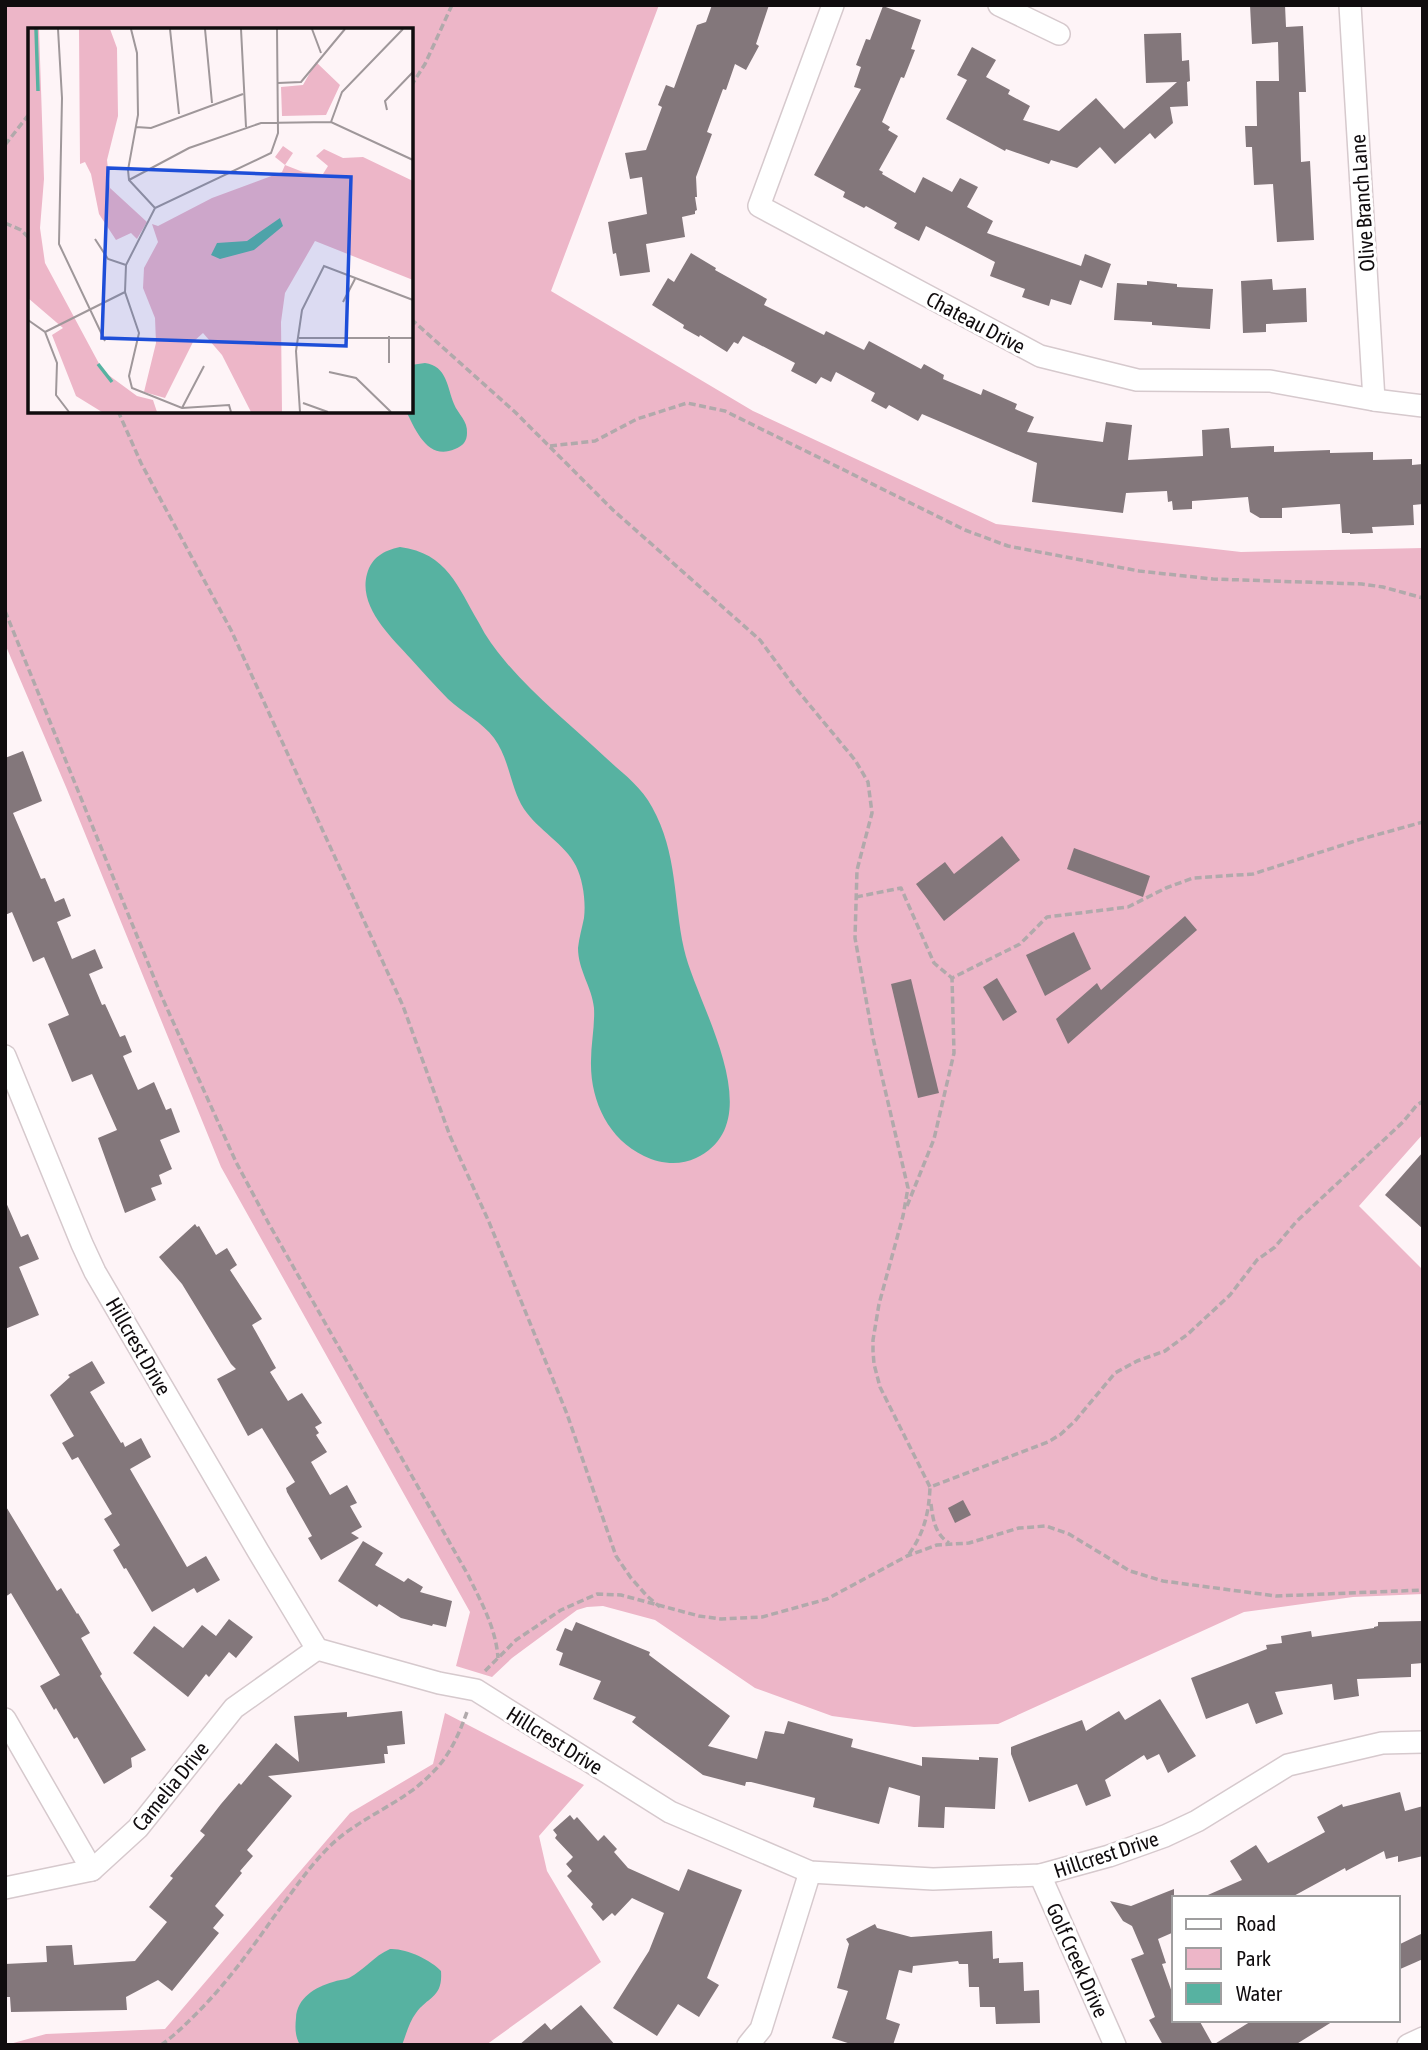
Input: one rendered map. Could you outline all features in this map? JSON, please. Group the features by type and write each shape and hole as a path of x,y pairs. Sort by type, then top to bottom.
{"street":[{"name":"Chateau Drive","path":"833,5 759,206 1040,356 1137,380 1270,381 1423,406"},
{"path":"999,5 1059,34"},
{"name":"Olive Branch Lane","path":"1350,5 1374,400"},
{"name":"Hillcrest Drive","path":"5,1056 95,1272 317,1649 439,1683 476,1690 670,1812 810,1872 933,1879 1040,1875 1109,1856 1165,1836 1197,1821 1288,1765 1382,1743 1423,1742"},
{"name":"Camelia Drive","path":"92,1870 138,1828 234,1708 317,1649"},
{"path":"5,1719 92,1870 5,1888"},
{"path":"748,2045 761,2029 810,1872"},
{"name":"Golf Creek Drive","path":"1040,1875 1115,2045"},
{"path":"1408,2045 1423,2038"}],"path":[{"path":"413,83 425,64 452,5"},
{"path":"5,145 28,116"},
{"path":"5,223 21,230 28,237"},
{"path":"413,321 550,446 613,510 760,640 855,760 868,782 872,802 870,826 858,862 855,939 878,1058 907,1181 903,1216 879,1304 873,1340 874,1364 883,1393 930,1487 936,1530 950,1544"},
{"path":"550,446 596,441 637,419 687,403 725,411 965,530 1008,547 1139,571 1213,579 1362,584 1423,598"},
{"path":"119,413 141,463 235,639 403,1006 450,1136 489,1222 567,1414 616,1556 631,1578 660,1606"},
{"path":"5,611 161,995 236,1162 281,1247 468,1575 491,1624 498,1658"},
{"path":"952,978 1020,944 1047,917 1128,907 1193,878 1253,874 1423,822"},
{"path":"856,897 901,888 934,963 952,978 954,1054 934,1139 903,1216"},
{"path":"930,1487 1048,1442 1061,1434 1075,1422 1115,1373 1137,1361 1165,1351 1188,1334 1230,1295 1257,1260 1275,1247 1296,1222 1423,1101"},
{"path":"908,1556 922,1531 930,1499"},
{"path":"482,1674 516,1640 561,1610 597,1594 621,1595 688,1614 721,1619 762,1617 827,1599 908,1556 937,1545 979,1541 1019,1528 1045,1526 1069,1534 1130,1570 1163,1581 1276,1596 1423,1590"},
{"path":"161,2045 216,1993 309,1869 332,1844 346,1832 415,1788 432,1773 457,1738 468,1709"}],"green space":[{"path":"5,5 659,5 551,291 753,411 996,524 1241,552 1423,548 1423,1134 1359,1206 1423,1270 1423,1594 1353,1597 1244,1612 998,1724 914,1727 832,1716 755,1688 655,1620 603,1606 577,1610 512,1658 492,1677 456,1666 470,1612 221,1167 5,644"},
{"path":"445,1713 584,1785 539,1836 547,1871 601,1962 486,2045 6,2045 46,2034 165,2029 350,1813 433,1764"}],"water":[{"path":"425,363 438,368 448,384 467,433 462,445 455,449 446,452 430,448 407,413 413,413 413,365"},
{"path":"400,547 429,556 440,564 457,585 494,647 516,674 631,780 652,807 671,859 684,949 723,1060 729,1090 728,1117 718,1141 696,1158 670,1163 644,1156 620,1139 604,1117 598,1104 592,1076 594,1008 578,948 585,905 578,872 565,851 524,809 494,738 443,694 378,621 367,598 367,574 379,556"},
{"path":"390,1949 418,1955 441,1971 440,1987 414,2017 402,2045 300,2045 296,2035 296,2022 297,2011 303,1999 320,1987 349,1978"}],"building":[{"path":"712,5 769,5 756,44 759,46 746,70 735,64 726,90 723,89 707,132 712,134 696,177 697,210 695,214 682,217 685,237 646,244 650,272 620,276 608,222 647,214 642,177 630,179 625,153 646,150 662,107 658,105 666,85 674,88 697,25 706,22"},
{"path":"1250,5 1285,5 1286,27 1303,26 1306,92 1299,92 1301,162 1310,161 1314,240 1277,242 1273,184 1254,185 1252,147 1246,147 1245,126 1257,126 1256,81 1279,81 1278,42 1252,44"},
{"path":"883,6 921,20 911,49 915,50 882,122 898,136 879,170 882,174 915,193 923,177 952,192 960,178 978,187 967,207 993,221 987,233 1081,266 1085,254 1111,264 1102,288 1080,280 1071,305 1051,299 1049,306 1022,297 1025,289 990,276 995,262 926,226 919,241 894,228 897,223 843,197 845,192 814,175 861,89 854,87 861,67 856,65 866,39 870,40"},
{"path":"1181,33 1182,61 1189,60 1188,106 1170,107 1173,123 1155,139 1150,133 1115,164 1100,147 1077,168 1051,160 1049,164 1006,149 1005,151 946,119 967,80 957,75 972,47 996,60 986,77 1010,90 1008,94 1030,106 1023,120 1059,131 1096,98 1124,129 1177,82 1146,83 1144,34"},
{"path":"691,253 716,268 715,270 767,299 764,305 824,335 826,331 864,350 869,341 921,369 924,364 944,375 943,379 981,395 983,389 1017,404 1015,409 1034,417 1027,432 1103,442 1106,422 1132,425 1128,460 1203,456 1202,430 1229,428 1231,448 1274,446 1274,452 1373,452 1373,460 1412,459 1412,465 1423,464 1423,504 1413,505 1414,525 1372,527 1373,533 1350,534 1342,533 1340,504 1282,508 1282,518 1260,518 1250,512 1248,497 1192,501 1192,509 1173,510 1172,501 1168,502 1167,491 1126,493 1123,513 1032,502 1037,463 922,414 918,421 889,405 886,409 871,401 875,393 836,372 831,382 821,377 816,384 791,371 795,363 743,336 738,344 734,342 727,352 683,328 684,325 652,305 668,278 674,282"},
{"path":"1272,279 1273,290 1306,288 1307,322 1266,324 1266,332 1243,333 1241,281"},
{"path":"1147,281 1177,284 1177,287 1213,289 1210,329 1114,320 1117,283 1147,285"},
{"path":"23,751 42,801 13,813 41,879 45,878 55,902 64,898 71,916 57,922 72,959 95,949 103,968 89,974 120,1037 125,1035 132,1052 123,1056 138,1090 154,1082 166,1110 171,1108 180,1132 160,1140 172,1169 159,1175 162,1184 151,1188 156,1200 125,1213 98,1138 117,1130 92,1074 72,1082 48,1024 69,1015 44,957 33,962 12,912 5,915 5,758"},
{"path":"1002,836 1020,860 944,921 916,884 945,862 954,874"},
{"path":"1074,848 1150,876 1143,897 1067,869"},
{"path":"1185,916 1197,930 1068,1044 1056,1019 1097,983 1101,990"},
{"path":"1074,932 1091,969 1045,996 1026,955"},
{"path":"997,978 1017,1012 1003,1021 983,987"},
{"path":"911,979 939,1093 918,1098 891,984"},
{"path":"1423,1152 1423,1229 1385,1195"},
{"path":"5,1200 21,1237 28,1234 39,1259 19,1267 39,1315 5,1329"},
{"path":"195,1224 199,1226 216,1255 227,1248 237,1265 230,1270 262,1319 252,1325 276,1368 270,1372 288,1401 302,1393 322,1423 315,1427 319,1433 316,1435 327,1452 311,1462 330,1495 347,1485 357,1503 350,1506 362,1527 351,1533 359,1538 321,1560 308,1538 312,1536 287,1492 286,1488 295,1482 262,1428 248,1436 217,1379 236,1369 182,1284 159,1257"},
{"path":"92,1361 105,1383 90,1392 125,1447 141,1438 151,1457 130,1469 187,1567 206,1556 220,1580 197,1593 194,1588 152,1612 113,1550 120,1545 104,1519 112,1514 78,1457 72,1460 62,1443 74,1436 50,1395 70,1377 68,1375"},
{"path":"963,1500 971,1515 955,1523 948,1508"},
{"path":"5,1505 57,1591 61,1588 90,1633 81,1638 102,1674 100,1676 146,1750 131,1758 132,1767 104,1784 77,1737 74,1739 40,1686 60,1675 11,1593 5,1597"},
{"path":"363,1541 383,1553 375,1565 404,1582 408,1578 423,1587 420,1592 452,1601 446,1627 401,1618 379,1604 377,1607 338,1581"},
{"path":"229,1619 253,1637 236,1658 229,1652 209,1677 206,1674 188,1697 133,1653 154,1626 183,1648 202,1625 216,1636"},
{"path":"1423,1621 1423,1663 1411,1664 1411,1677 1357,1679 1359,1696 1334,1700 1332,1684 1275,1692 1283,1714 1256,1724 1248,1703 1206,1719 1191,1678 1267,1649 1266,1645 1282,1643 1281,1636 1311,1631 1312,1637 1374,1628 1378,1626 1378,1622"},
{"path":"576,1622 650,1652 649,1655 730,1716 708,1746 757,1759 765,1731 784,1734 788,1721 853,1739 851,1747 922,1766 922,1757 979,1760 979,1757 998,1758 995,1809 945,1807 944,1828 918,1827 920,1796 889,1787 879,1824 813,1807 815,1798 751,1782 746,1782 745,1786 703,1775 632,1722 636,1717 593,1699 601,1681 559,1665 563,1653 556,1650 565,1628 572,1631"},
{"path":"1160,1699 1196,1756 1168,1773 1159,1754 1147,1760 1144,1755 1105,1780 1111,1796 1086,1806 1077,1784 1029,1802 1011,1754 1011,1747 1082,1720 1086,1731 1119,1711 1125,1720"},
{"path":"402,1711 405,1744 387,1746 385,1763 268,1776 292,1796 247,1850 253,1856 215,1906 224,1915 213,1928 219,1933 172,1991 158,1980 126,1997 127,2010 11,2012 10,1997 5,1997 5,1964 47,1962 46,1946 72,1945 74,1965 135,1961 167,1922 149,1907 173,1878 170,1876 205,1835 200,1831 221,1804 239,1783 241,1785 276,1743 299,1762 294,1716 347,1712 347,1717"},
{"path":"1400,1792 1405,1811 1423,1806 1423,1856 1398,1862 1398,1856 1386,1859 1384,1851 1346,1871 1345,1868 1294,1896 1206,1896 1242,1880 1230,1861 1256,1845 1268,1863 1325,1832 1317,1817 1342,1804 1343,1807"},
{"path":"570,1815 574,1820 577,1817 598,1841 604,1835 617,1849 614,1852 628,1868 679,1891 688,1869 742,1890 707,1978 719,1985 699,2017 678,2004 657,2036 613,2008 649,1951 664,1913 632,1898 615,1916 612,1913 603,1921 591,1907 593,1904 567,1876 572,1871 566,1864 573,1857 555,1838 557,1835 553,1830"},
{"path":"1174,1889 1172,1933 1158,1939 1166,1963 1162,1964 1172,1992 1172,2022 1200,2022 1213,2045 1163,2045 1149,2020 1155,2017 1131,1959 1144,1954 1132,1926 1123,1921 1110,1901 1131,1906"},
{"path":"875,1924 877,1928 911,1937 992,1931 993,1959 999,1958 999,1963 1023,1962 1024,1991 1039,1990 1040,2023 996,2024 995,2007 980,2007 979,1987 969,1987 968,1964 959,1964 958,1961 913,1966 912,1973 899,1970 886,2019 900,2024 893,2045 854,2045 832,2038 848,1991 837,1988 849,1944 846,1939"},
{"path":"1423,1933 1423,1959 1400,1969 1400,1944"},
{"path":"581,2005 615,2045 519,2045 545,2023 551,2030"},
{"path":"1250,2022 1332,2022 1295,2045 1213,2045"}]}
